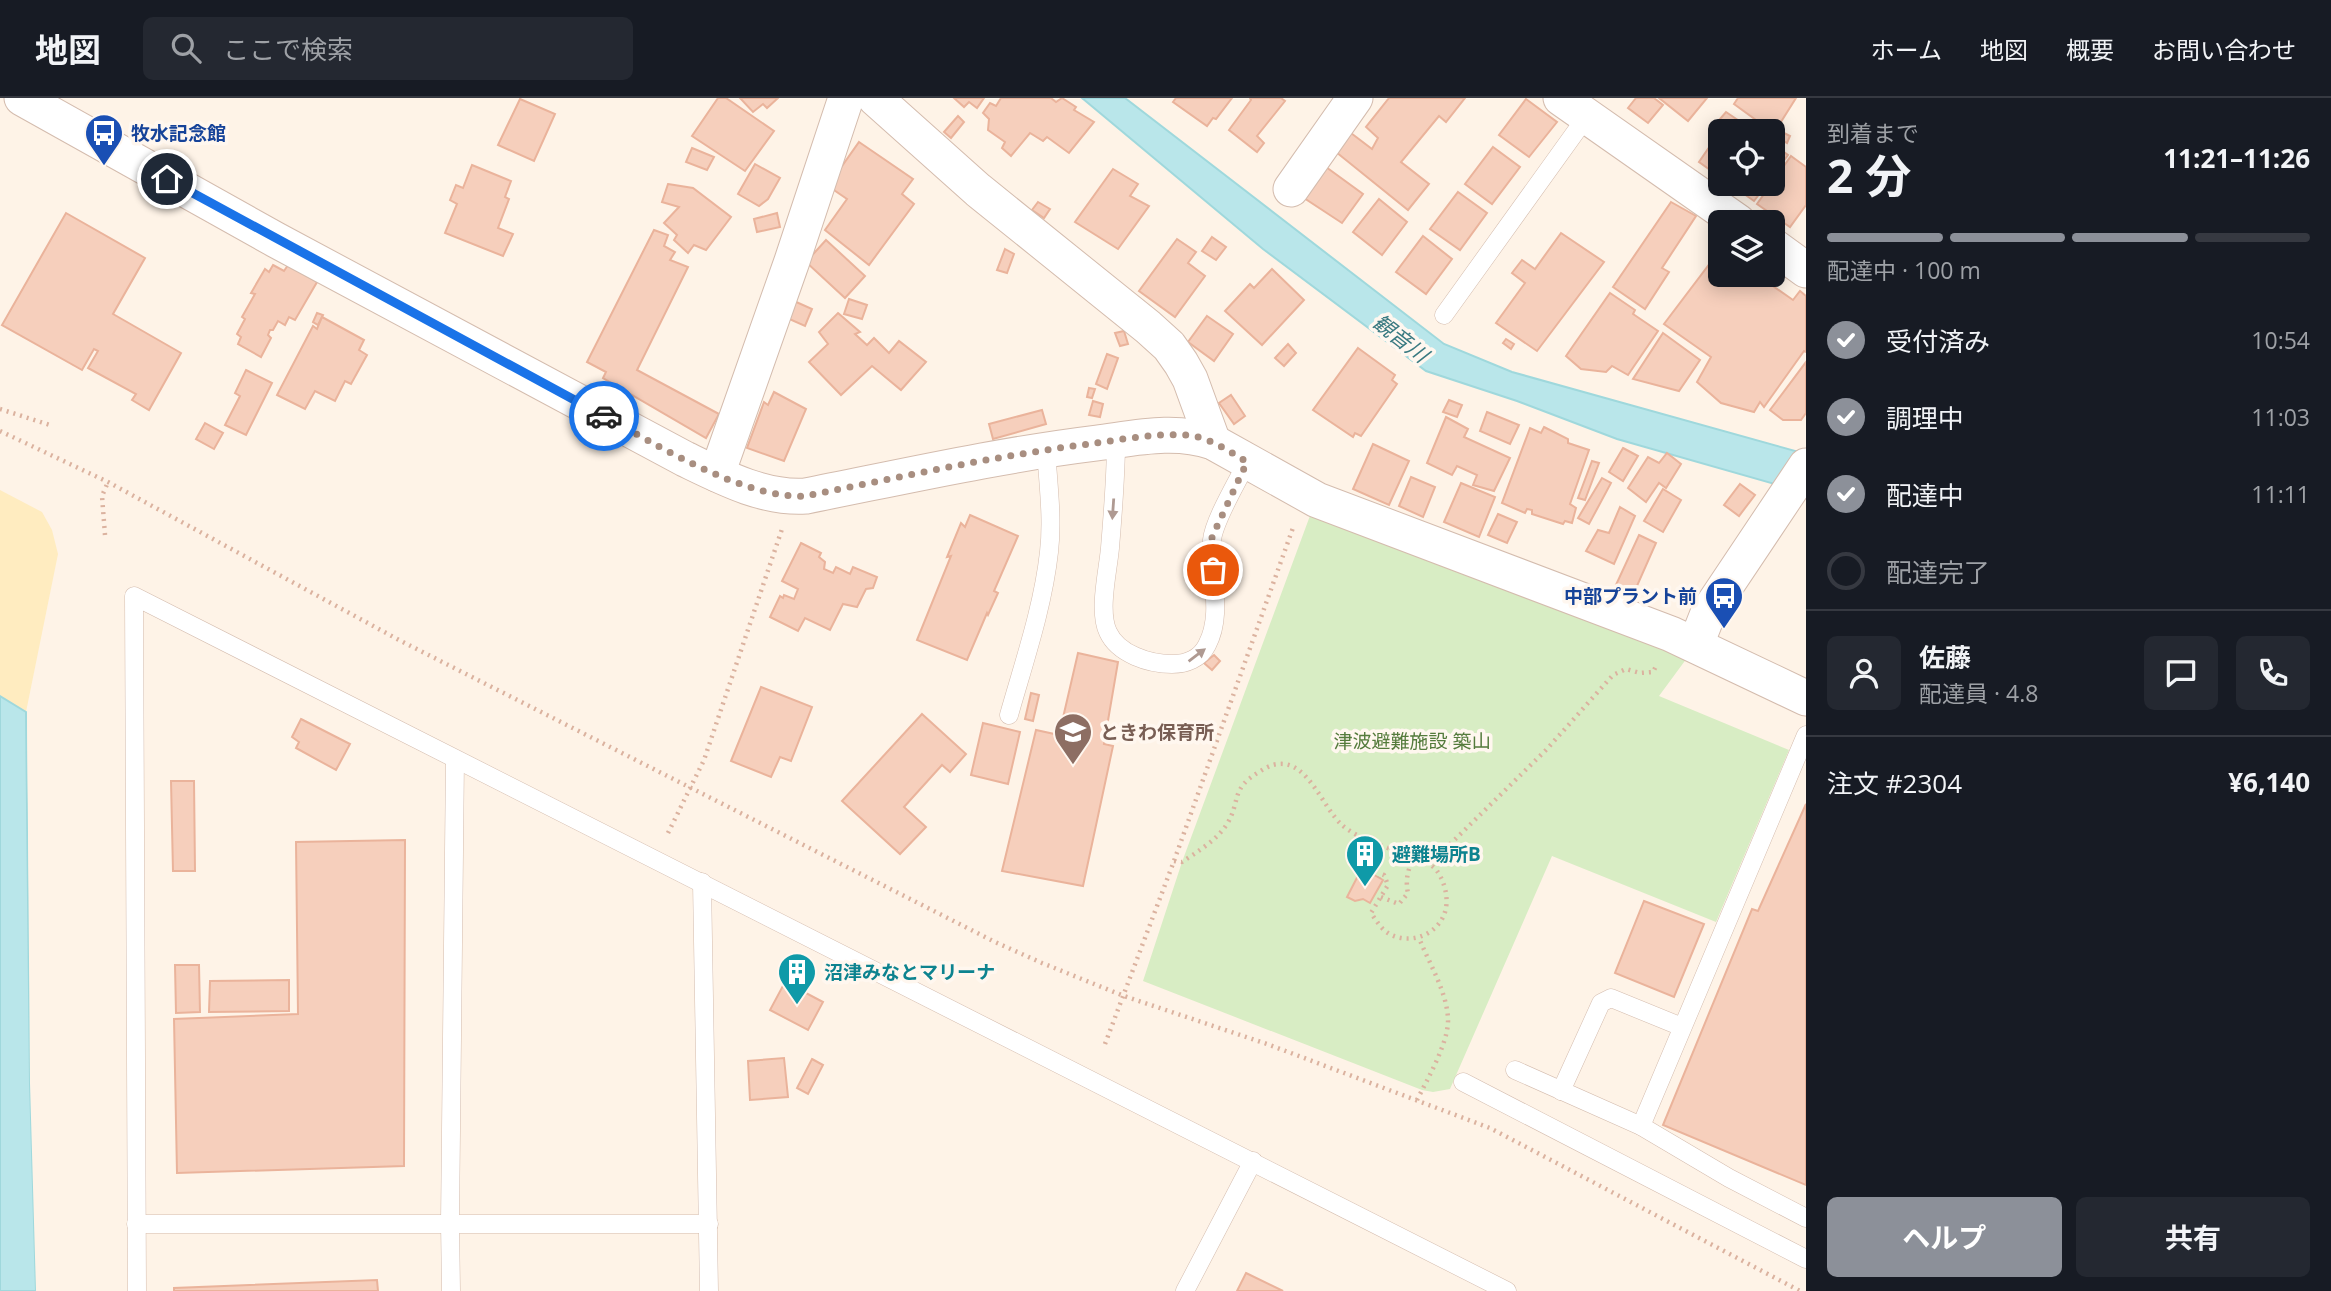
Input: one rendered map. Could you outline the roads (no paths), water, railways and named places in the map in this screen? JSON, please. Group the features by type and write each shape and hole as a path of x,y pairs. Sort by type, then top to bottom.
{"street":[{"path":"22,98 300,253 685,459 769,493 790,497 806,496 1046,449 1186,435 1213,442 1306,495 1683,639 1806,698"},
{"path":"717,474 846,98"},
{"path":"875,98 978,190 1169,346 1190,379 1213,442"},
{"path":"1292,189 1355,98"},
{"path":"1574,107 1721,210"},
{"path":"1785,255 1806,270"},
{"path":"1683,639 1709,611 1806,466"}],"lane":[{"path":"1444,315 1574,107"},
{"path":"1116,441 1111,546 1103,618 1108,632 1122,650 1138,657 1170,664 1195,659 1209,643 1215,606 1212,537 1247,462"},
{"path":"1009,715 1037,611 1049,553 1051,521 1046,449"},
{"path":"137,1291 134,596 1507,1291"},
{"path":"1640,1126 1806,735"},
{"path":"451,1291 455,758"},
{"path":"702,882 709,1291"},
{"path":"1561,1091 1601,1003 1611,998 1682,1027"},
{"path":"1515,1070 1640,1126 1729,1178 1806,1218"},
{"path":"1463,1082 1806,1259"},
{"path":"1185,1291 1253,1161"},
{"path":"136,1224 709,1224"}],"water":[{"name":"観音川","path":"1082,98 1125,98 1444,344 1512,372 1806,454 1806,493 1617,439 1517,401 1426,371 1263,249"},
{"path":"0,696 26,712 30,1083 36,1291 0,1291"}],"place":[{"name":"牧水記念館","path":"104,167"},
{"name":"中部プラント前","path":"1724,630"},
{"name":"ときわ保育所","path":"1073,766"},
{"name":"避難場所B","path":"1365,888"},
{"name":"沼津みなとマリーナ","path":"797,1006"}],"park label":[{"name":"津波避難施設 築山","path":"1412,741"}]}
